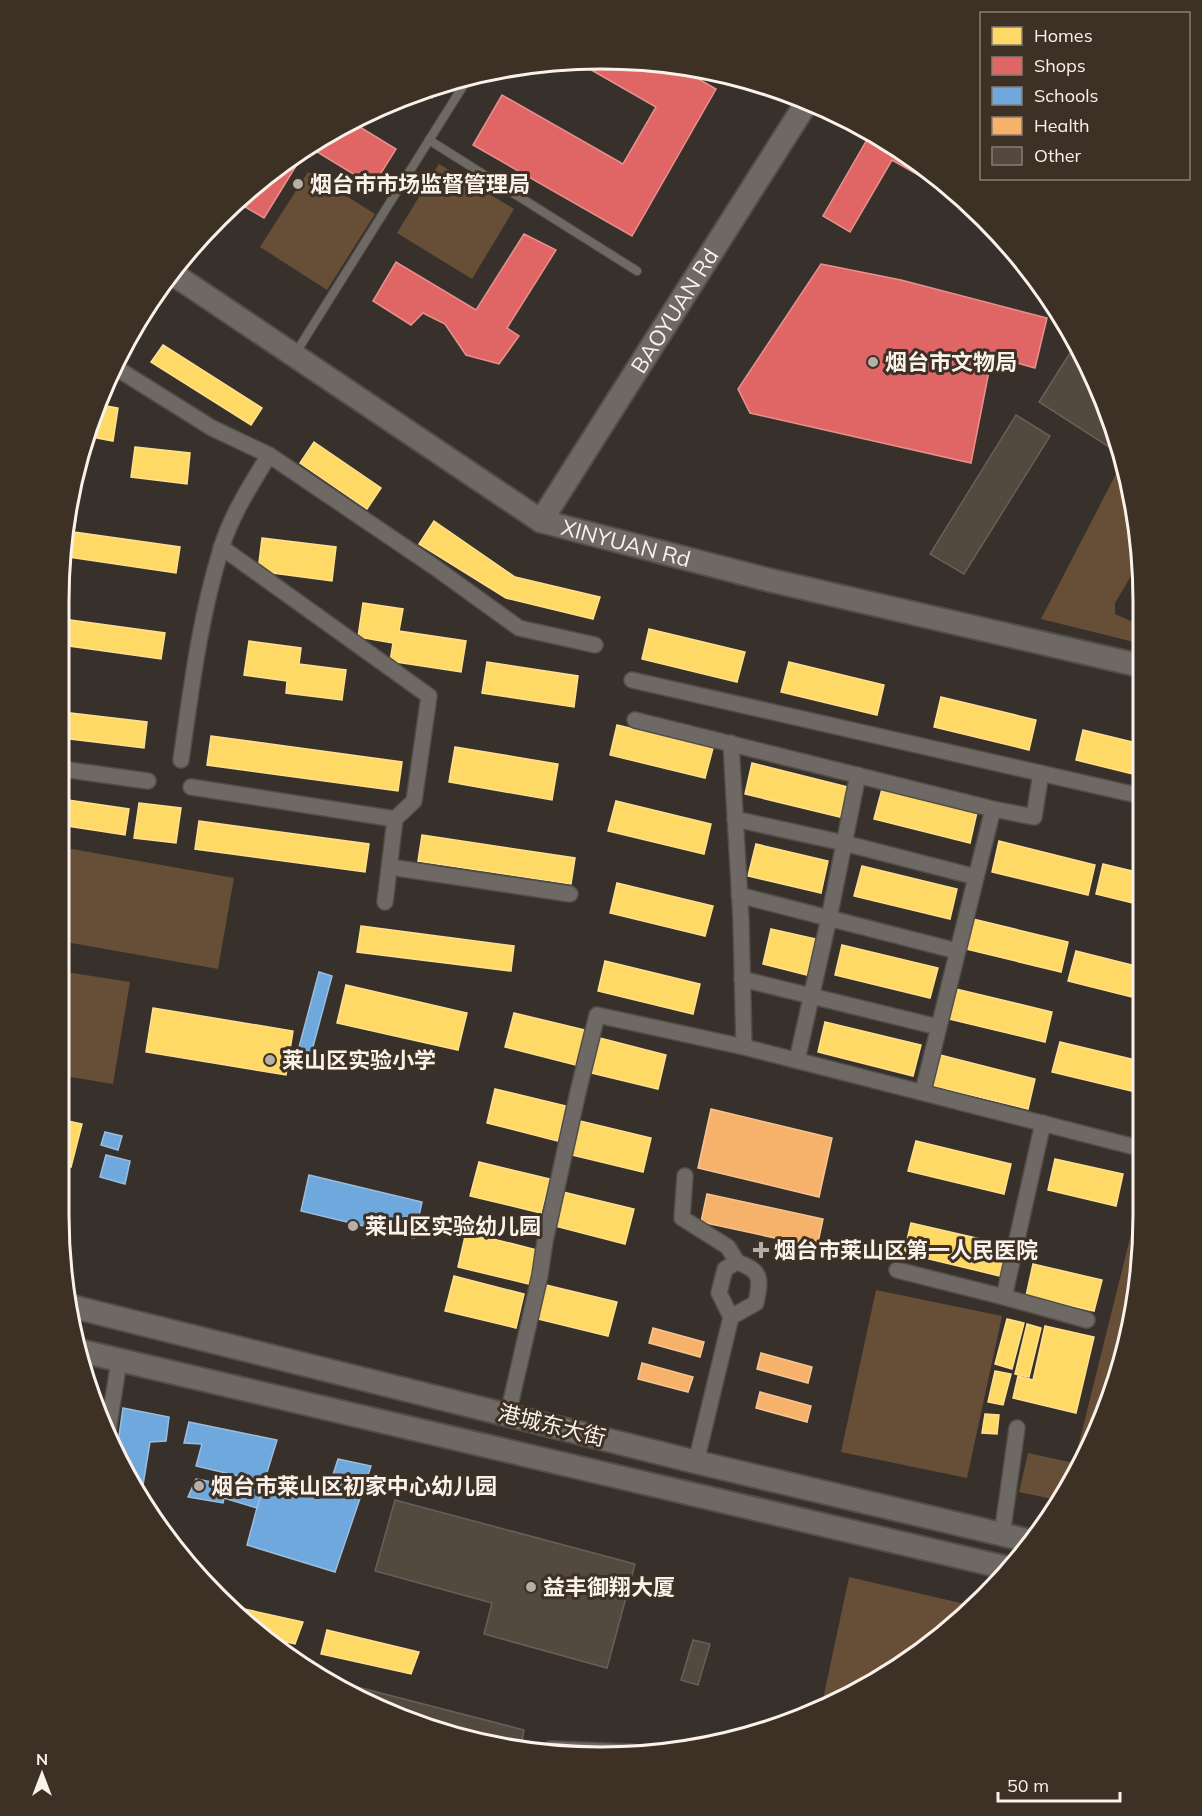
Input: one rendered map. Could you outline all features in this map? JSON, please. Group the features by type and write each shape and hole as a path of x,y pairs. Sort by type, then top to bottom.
{"main road":[{"name":"BAOYUAN Rd","path":"541,521 803,108"},
{"name":"XINYUAN Rd","path":"179,278 541,521 769,580 1133,664"},
{"name":"港城东大街","path":"77,1308 696,1462 1023,1539"},
{"name":"港城东大街","path":"87,1353 1001,1566"}],"street":[{"path":"121,371 212,428 269,455 433,566 519,628 595,645"},
{"path":"181,760 198,645 221,547 239,504 269,455"},
{"path":"221,547 429,696 414,801 395,819 385,902"},
{"path":"632,680 1133,794"},
{"path":"636,720 993,809 1034,817 1041,773"},
{"path":"730,743 739,895 744,1047"},
{"path":"69,770 148,781"},
{"path":"797,1060 858,775"},
{"path":"191,787 395,819"},
{"path":"923,1091 993,809"},
{"path":"735,819 844,843 976,877"},
{"path":"390,867 570,894"},
{"path":"739,895 957,951"},
{"path":"742,979 938,1027"},
{"path":"508,1414 540,1275 544,1241 597,1015 744,1047 1133,1146"},
{"path":"1004,1297 1042,1123"},
{"path":"685,1176 682,1218 728,1247 737,1262 753,1268 759,1277 756,1303 731,1317"},
{"path":"696,1462 731,1317 719,1293 725,1269 737,1262"},
{"path":"897,1270 1087,1320"},
{"path":"110,1420 119,1361"},
{"path":"1002,1535 1017,1428"}],"lane":[{"path":"294,355 462,87"},
{"path":"429,140 637,271"}],"shaded area":[{"path":"439,164 514,209 472,279 397,233"},
{"path":"308,172 375,214 327,290 260,247"},
{"path":"1117,472 1123,497 1132,574 1115,603 1115,614 1133,622 1133,642 1041,619"},
{"path":"69,848 234,878 218,969 69,943"},
{"path":"69,972 130,982 113,1084 69,1077"},
{"path":"1133,1228 1128,1284 1115,1353 1093,1419 1077,1453"},
{"path":"876,1290 1002,1316 967,1478 841,1452"},
{"path":"1028,1453 1072,1462 1051,1499 1019,1492"},
{"path":"849,1577 964,1604 925,1637 897,1657 867,1676 823,1698"}],"building: Homes":[{"path":"163,345 262,408 251,425 151,362"},
{"path":"106,406 118,408 113,441 95,438"},
{"path":"314,442 381,488 367,509 300,463"},
{"path":"135,447 190,453 187,484 131,477"},
{"path":"434,521 515,577 600,597 593,619 506,598 419,544"},
{"path":"74,532 180,547 176,573 71,557"},
{"path":"262,538 336,547 332,581 258,571"},
{"path":"363,603 403,609 399,631 466,641 461,672 390,661 393,643 358,637"},
{"path":"69,620 165,633 161,659 69,646"},
{"path":"649,629 745,652 737,682 642,659"},
{"path":"249,641 301,648 299,664 346,670 342,700 286,693 287,681 244,675"},
{"path":"487,662 578,676 574,707 482,693"},
{"path":"789,662 884,685 877,715 781,692"},
{"path":"941,697 1036,720 1029,750 934,727"},
{"path":"69,713 147,722 144,748 69,739"},
{"path":"617,725 713,748 705,778 610,755"},
{"path":"1083,730 1133,742 1133,774 1076,760"},
{"path":"211,736 402,762 398,791 207,765"},
{"path":"455,747 558,764 552,800 449,782"},
{"path":"752,763 848,787 840,817 745,794"},
{"path":"882,789 977,812 970,843 874,819"},
{"path":"69,800 129,809 125,835 69,826"},
{"path":"616,801 711,824 704,854 608,831"},
{"path":"139,803 181,808 176,843 134,838"},
{"path":"199,821 369,844 365,872 195,849"},
{"path":"422,835 575,858 571,884 418,861"},
{"path":"999,841 1095,865 1088,895 992,872"},
{"path":"756,844 828,861 821,893 748,876"},
{"path":"1103,864 1133,871 1133,903 1096,894"},
{"path":"862,866 957,889 950,919 854,896"},
{"path":"617,883 713,906 705,936 610,913"},
{"path":"973,919 1068,942 1061,972 966,949"},
{"path":"361,926 514,946 511,971 357,952"},
{"path":"771,929 816,939 807,975 763,964"},
{"path":"842,945 938,968 930,998 835,975"},
{"path":"1076,951 1133,965 1133,997 1068,981"},
{"path":"605,961 700,984 693,1014 598,991"},
{"path":"346,985 467,1013 458,1050 337,1023"},
{"path":"956,989 1052,1012 1045,1042 949,1019"},
{"path":"153,1008 293,1031 286,1075 146,1052"},
{"path":"514,1013 585,1030 576,1065 505,1047"},
{"path":"825,1022 921,1045 913,1076 818,1052"},
{"path":"596,1037 666,1055 658,1089 587,1072"},
{"path":"1060,1042 1133,1059 1133,1091 1052,1072"},
{"path":"940,1055 1035,1079 1028,1109 933,1086"},
{"path":"495,1089 566,1106 558,1141 487,1123"},
{"path":"69,1121 82,1124 71,1167 69,1166"},
{"path":"580,1121 651,1138 643,1172 572,1155"},
{"path":"916,1141 1011,1164 1004,1194 908,1171"},
{"path":"1055,1159 1123,1174 1116,1206 1048,1190"},
{"path":"479,1162 550,1179 541,1213 470,1196"},
{"path":"563,1192 634,1209 625,1244 555,1226"},
{"path":"911,1223 1007,1245 1000,1276 904,1253"},
{"path":"466,1232 537,1250 529,1284 458,1267"},
{"path":"1033,1264 1102,1280 1094,1311 1026,1296"},
{"path":"454,1276 524,1294 516,1328 445,1311"},
{"path":"546,1285 617,1302 608,1336 538,1319"},
{"path":"1007,1319 1024,1323 1012,1369 995,1364"},
{"path":"1027,1324 1041,1328 1029,1377 1015,1374"},
{"path":"1045,1326 1094,1337 1076,1413 1013,1398 1018,1376 1033,1380"},
{"path":"995,1371 1011,1374 1003,1405 988,1402"},
{"path":"985,1414 999,1415 997,1434 982,1433"},
{"path":"244,1609 303,1622 295,1644 283,1641"},
{"path":"327,1630 419,1652 411,1674 321,1654"}],"building: Shops":[{"path":"590,69 636,70 697,78 716,89 632,236 473,145 502,95 623,164 656,107"},
{"path":"360,127 396,149 373,186 317,152"},
{"path":"867,140 924,178 892,160 850,232 823,216"},
{"path":"297,165 264,218 244,206"},
{"path":"524,234 556,250 507,328 519,336 499,364 466,355 445,324 423,313 411,325 373,301 396,262 476,310"},
{"name":"烟台市文物局","path":"821,264 901,280 1047,318 1035,368 992,356 971,463 750,413 738,389"}],"building: Schools":[{"path":"319,972 332,976 311,1054 298,1051"},
{"path":"105,1132 122,1136 118,1150 101,1145"},
{"path":"106,1155 130,1161 125,1184 100,1177"},
{"path":"309,1175 422,1202 414,1238 301,1211"},
{"path":"123,1408 169,1417 166,1441 150,1442 143,1486 119,1439"},
{"path":"189,1422 277,1440 264,1482 196,1466 202,1444 184,1443"},
{"path":"338,1459 371,1466 335,1572 247,1545 265,1478 331,1481"},
{"path":"196,1479 262,1491 257,1508 224,1498 223,1503 188,1497"}],"building: Health":[{"path":"711,1109 832,1138 819,1197 698,1168"},
{"path":"707,1194 823,1219 817,1247 701,1222"},
{"path":"653,1328 704,1342 700,1357 649,1343"},
{"path":"761,1353 812,1367 808,1383 757,1369"},
{"path":"642,1363 693,1377 688,1392 638,1379"},
{"path":"760,1392 811,1406 807,1422 756,1408"}],"building: Other":[{"path":"1070,353 1072,354 1093,397 1110,448 1039,402"},
{"path":"1016,415 1050,436 964,574 930,554"},
{"name":"益丰御翔大厦","path":"395,1500 635,1564 607,1668 484,1634 492,1603 375,1571"},
{"path":"693,1640 710,1644 698,1685 681,1680"},
{"path":"355,1686 524,1730 522,1741 463,1729 397,1707"}],"place":[{"name":"烟台市市场监督管理局","path":"298,184"},
{"name":"烟台市文物局","path":"873,362"},
{"name":"莱山区实验小学","path":"270,1060"},
{"name":"莱山区实验幼儿园","path":"353,1226"},
{"name":"烟台市莱山区第一人民医院","path":"761,1250"},
{"name":"烟台市莱山区初家中心幼儿园","path":"199,1486"},
{"name":"益丰御翔大厦","path":"531,1587"}]}
